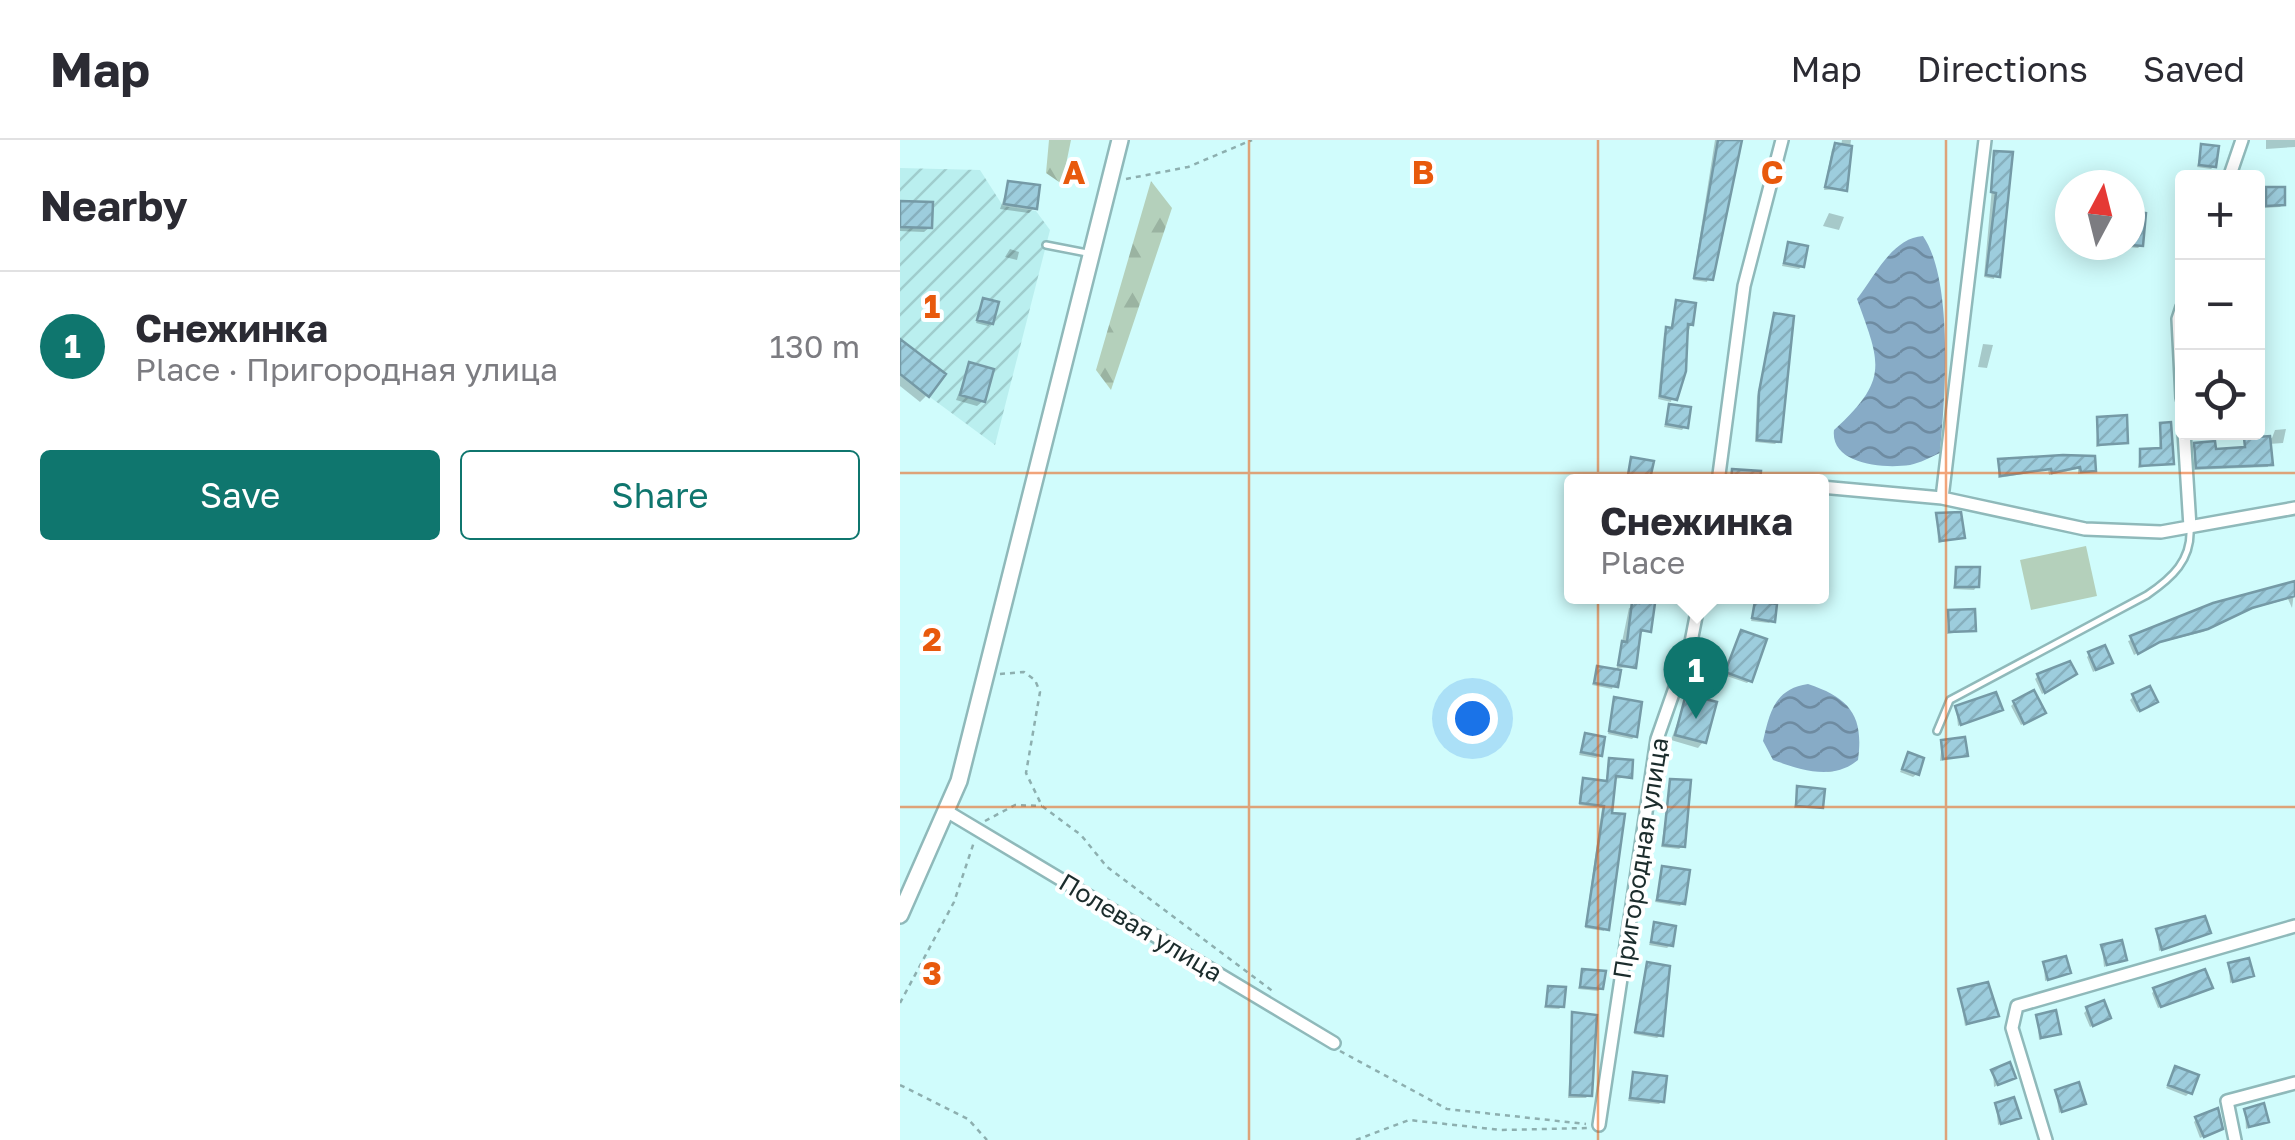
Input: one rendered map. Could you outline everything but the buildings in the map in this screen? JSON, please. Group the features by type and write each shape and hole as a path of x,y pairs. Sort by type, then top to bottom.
{"street":[{"path":"900,915 948,812 1120,140"},
{"path":"1719,474 1744,286 1782,140"},
{"path":"1942,498 1986,140"},
{"path":"2232,170 2242,140"},
{"path":"2185,440 2190,527"},
{"path":"1829,487 1942,498 2085,529 2160,532 2295,508"},
{"name":"Пригородная улица","path":"1600,1124 1657,740 1691,642 1698,604"},
{"name":"Полевая улица","path":"948,812 1334,1043"},
{"path":"2046,1140 2012,1028 2017,1006 2295,926"},
{"path":"2235,1140 2227,1102 2295,1083"}],"lane":[{"path":"1046,245 1092,254"},
{"path":"1937,730 1950,700 2148,595 2176,575 2191,543 2190,527"}],"path":[{"path":"1110,182 1188,167 1252,140"},
{"path":"984,681 1010,670 1035,680 1040,692 1026,773 1042,806 1080,834 1107,867 1286,1002"},
{"path":"977,824 1015,805 1042,806"},
{"path":"900,1003 954,902 974,841"},
{"path":"1334,1043 1344,1057 1446,1109 1469,1115 1600,1124"},
{"path":"900,1085 968,1119 987,1140"},
{"path":"1356,1140 1409,1120 1501,1130 1582,1130 1600,1124"}],"shaded area":[{"path":"900,168 980,170 1003,206 1036,211 1050,230 995,445 900,375"}],"green space":[{"path":"1049,140 1071,140 1062,184 1046,173"},
{"path":"1151,181 1172,208 1111,390 1096,370"},
{"path":"2086,546 2097,596 2031,610 2020,560"}],"water":[{"path":"1923,236 1933,256 1943,310 1945,372 1940,453 1910,465 1860,462 1840,450 1834,430 1864,397 1875,369 1871,339 1857,299 1893,251 1912,238"},
{"path":"1808,684 1844,703 1856,720 1858,760 1848,766 1828,772 1795,767 1773,760 1763,741 1781,696"}],"place":[{"name":"Снежинка","path":"1696,719"}]}
